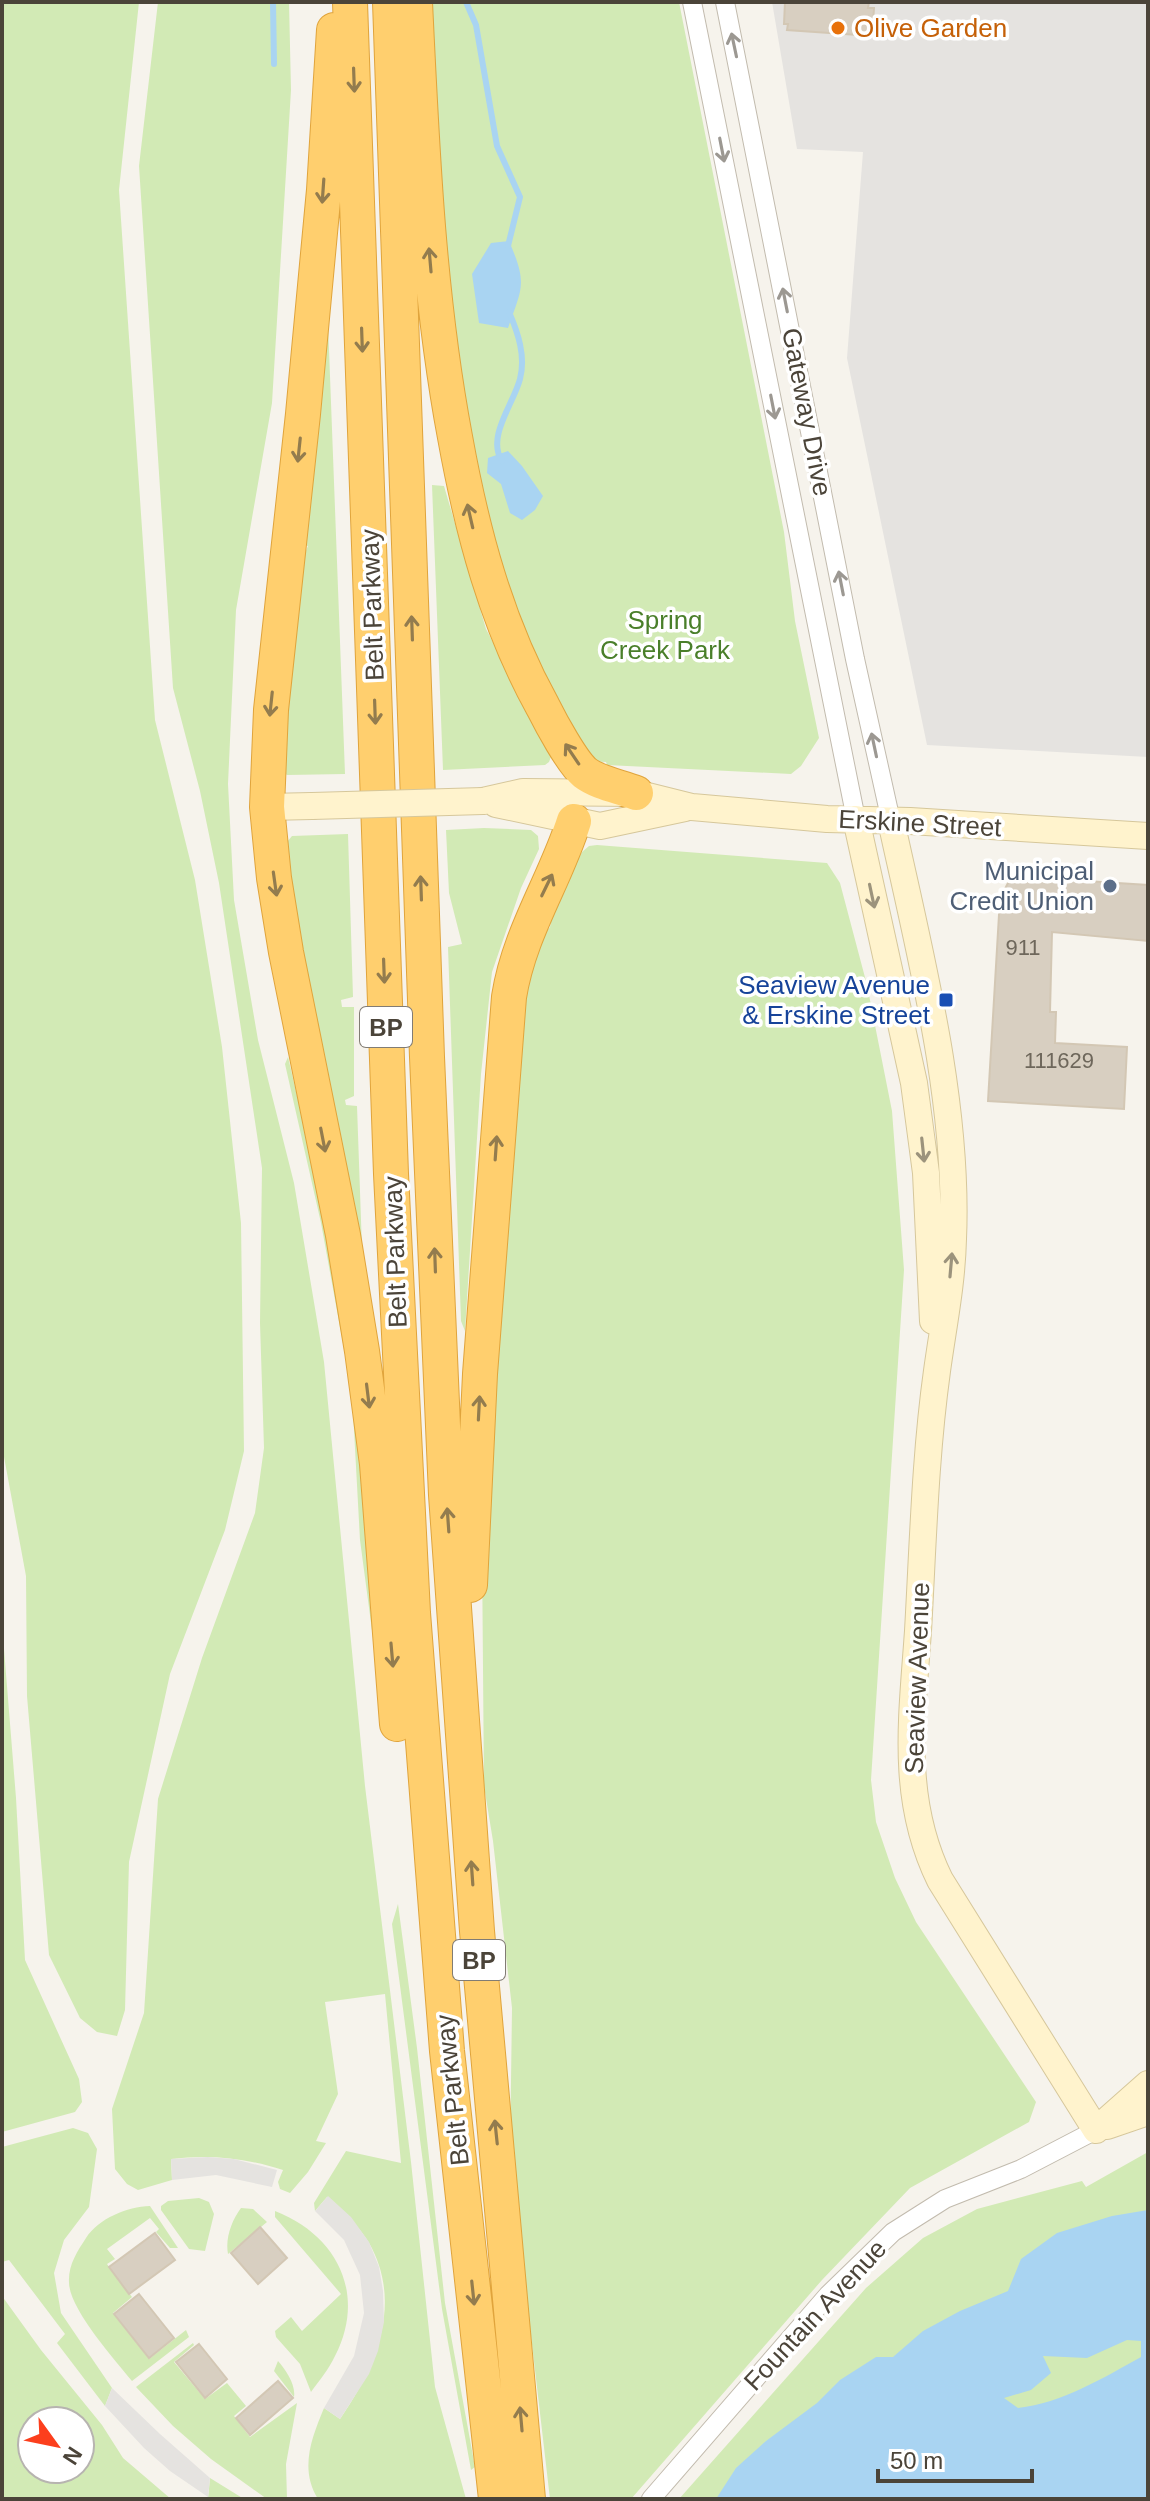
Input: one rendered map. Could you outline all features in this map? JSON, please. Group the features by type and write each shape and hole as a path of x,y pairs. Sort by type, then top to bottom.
{"highway":[{"path":"338,2 330,63 324,190 303,414 271,710 267,807 284,940 343,1235 362,1351 377,1464 408,1858 447,2051"},
{"name":"Belt Parkway","path":"350,2 396,1285 420,1721 447,2051 517,2498"},
{"name":"Belt Parkway","path":"390,2 435,1276 461,1709 517,2498"},
{"path":"415,2 425,206 434,305 447,396 476,540 507,633 535,694 565,745 586,773 636,793"},
{"path":"461,1709 472,1559 480,1374 507,1010 519,950 539,900 567,844 574,821"}],"main road":[{"name":"Erskine Street","path":"267,807 483,801 523,792 636,793 692,807 827,819 1148,836"},
{"name":"Erskine Street","path":"483,801 600,826 692,807"},
{"name":"Seaview Avenue","path":"856,819 921,1127 937,1370"},
{"name":"Seaview Avenue","path":"891,821 940,1062 951,1148 953,1239 946,1318 937,1370 912,1726 911,1773 918,1820 930,1860 940,1880 1096,2130"},
{"name":"Fountain Avenue","path":"1096,2130 1148,2084"},
{"name":"Fountain Avenue","path":"1096,2130 1148,2112"}],"street":[{"name":"Gateway Drive","path":"692,2 856,819"},
{"name":"Gateway Drive","path":"725,2 855,659 891,821"},
{"name":"Fountain Avenue","path":"651,2499 828,2295 893,2232 945,2199 1021,2169 1096,2130"}],"green space":[{"path":"2,2 139,2 119,190 155,720 195,880 222,1047 241,1223 244,1451 225,1530 170,1674 129,1862 125,2010 117,2036 97,2032 80,2018 49,1955 27,1696 26,1576 2,1446"},
{"path":"158,2 289,2 291,90 272,403 236,610 228,784 234,900 258,1040 294,1183 324,1362 365,1786 435,2387 466,2499 318,2499 309,2476 309,2453 324,2408 340,2419 364,2379 381,2335 384,2289 369,2243 327,2197 315,2211 314,2203 346,2151 401,2163 385,1994 325,2002 338,2094 316,2141 326,2143 290,2193 280,2189 278,2182 283,2170 241,2160 214,2157 171,2159 172,2180 138,2190 127,2184 115,2169 112,2109 144,2013 158,1799 202,1658 255,1513 264,1448 260,1323 262,1168 219,883 200,791 173,688 139,166"},
{"name":"Spring Creek Park","path":"426,2 679,2 784,532 795,621 819,738 801,766 791,774 607,765 606,762 589,761 499,585 448,342"},
{"path":"328,323 345,774 287,775 283,772 299,566 308,546 302,545"},
{"path":"432,485 444,486 486,629 552,754 545,765 443,770"},
{"path":"446,830 531,830 538,836 539,849 521,888 492,972 481,1074 465,1331 461,1321 448,947 462,944 449,893"},
{"path":"348,834 353,997 341,1000 342,1007 354,1007 354,1096 345,1100 346,1105 357,1106 364,1305 299,962 287,842 292,836"},
{"path":"589,846 827,863 840,883 867,985 892,1111 904,1270 871,1780 876,1822 895,1878 916,1922 1036,2102 1029,2122 910,2188 822,2280 631,2499 550,2499 510,2155 512,2008 484,1786 482,1550 517,1024 538,942 550,927 554,904 582,852"},
{"path":"288,1057 319,1190 359,1433 375,1653 360,1540 352,1393 321,1223 285,1064"},
{"path":"2,1624 25,1960 79,2079 82,2102 75,2112 2,2132"},
{"path":"398,1904 445,2303 475,2467 471,2470 442,2309 392,1924"},
{"path":"73,2128 88,2133 97,2149 89,2207 64,2240 54,2273 61,2313 112,2388 105,2406 57,2343 65,2334 9,2260 2,2262 2,2147"},
{"path":"1148,2152 1148,2499 679,2499 866,2288 923,2238 977,2209 1082,2181 1086,2187"},
{"path":"199,2198 209,2202 214,2214 205,2251 189,2249 161,2210 161,2206 168,2201"},
{"path":"150,2206 178,2248 170,2248 156,2232 159,2229 150,2218 107,2249 115,2259 107,2264 132,2297 113,2313 149,2359 186,2330 189,2337 132,2381 77,2307 71,2294 69,2276 76,2254 98,2225 123,2211"},
{"path":"241,2208 253,2209 267,2222 228,2254 230,2230"},
{"path":"275,2211 315,2235 330,2251 346,2289 348,2311 344,2333 333,2361 311,2392 300,2364 276,2337 275,2331 291,2317 302,2331 341,2294 275,2217"},
{"path":"2,2296 86,2405 16,2405 16,2485 96,2485 96,2418 123,2458 171,2499 2,2499"},
{"path":"193,2343 174,2362 205,2399 227,2383 246,2406 234,2416 250,2437 297,2403 286,2464 287,2499 267,2499 211,2459 173,2426 136,2387"},
{"path":"278,2361 292,2383 294,2397 274,2371"},
{"path":"210,2478 244,2499 208,2499"}],"shaded area":[{"path":"772,2 1148,2 1148,757 927,745 847,358 863,152 797,149"},
{"path":"171,2159 234,2159 277,2170 272,2187 216,2175 172,2180"},
{"path":"328,2196 351,2217 369,2242 379,2267 383,2291 384,2322 378,2351 369,2374 340,2419 324,2408 354,2356 364,2313 360,2275 344,2240 315,2211"},
{"path":"112,2388 210,2478 208,2497 170,2471 105,2406"}],"water":[{"path":"509,241 519,266 521,284 508,328 479,323 472,274 491,243"},
{"path":"508,451 543,496 535,510 522,520 510,513 501,484 487,473 488,458"},
{"path":"1148,2210 1148,2499 716,2499 736,2468 817,2403 840,2380 876,2357 893,2357 923,2331 960,2311 1008,2291 1021,2259 1057,2233 1112,2216","holes":["1127,2340 1141,2341 1141,2357 1066,2395 1018,2408 1004,2398 1031,2390 1051,2373 1043,2356 1087,2358"]}],"building":[{"path":"785,2 869,2 868,8 874,8 872,36 787,30 788,24 784,24"},
{"path":"1023,877 1148,885 1148,941 1052,932 1050,1012 1056,1012 1055,1043 1127,1047 1124,1109 988,1101 1000,898 1008,883"},
{"path":"260,2227 287,2258 258,2284 231,2253"},
{"path":"155,2233 175,2260 129,2294 109,2267"},
{"path":"139,2294 174,2338 149,2358 114,2314"},
{"path":"199,2344 227,2379 205,2398 176,2362"},
{"path":"278,2381 293,2398 250,2435 236,2418"}],"waterway":[{"path":"273,2 274,64"},
{"path":"466,2 476,25 497,146 520,197 508,246"},
{"path":"502,461 498,452 499,431 517,388 522,362 518,336 509,312"}],"place":[{"name":"Olive Garden","path":"838,28"},
{"name":"Municipal Credit Union","path":"1110,886"},
{"name":"Seaview Avenue & Erskine Street","path":"946,1000"}]}
